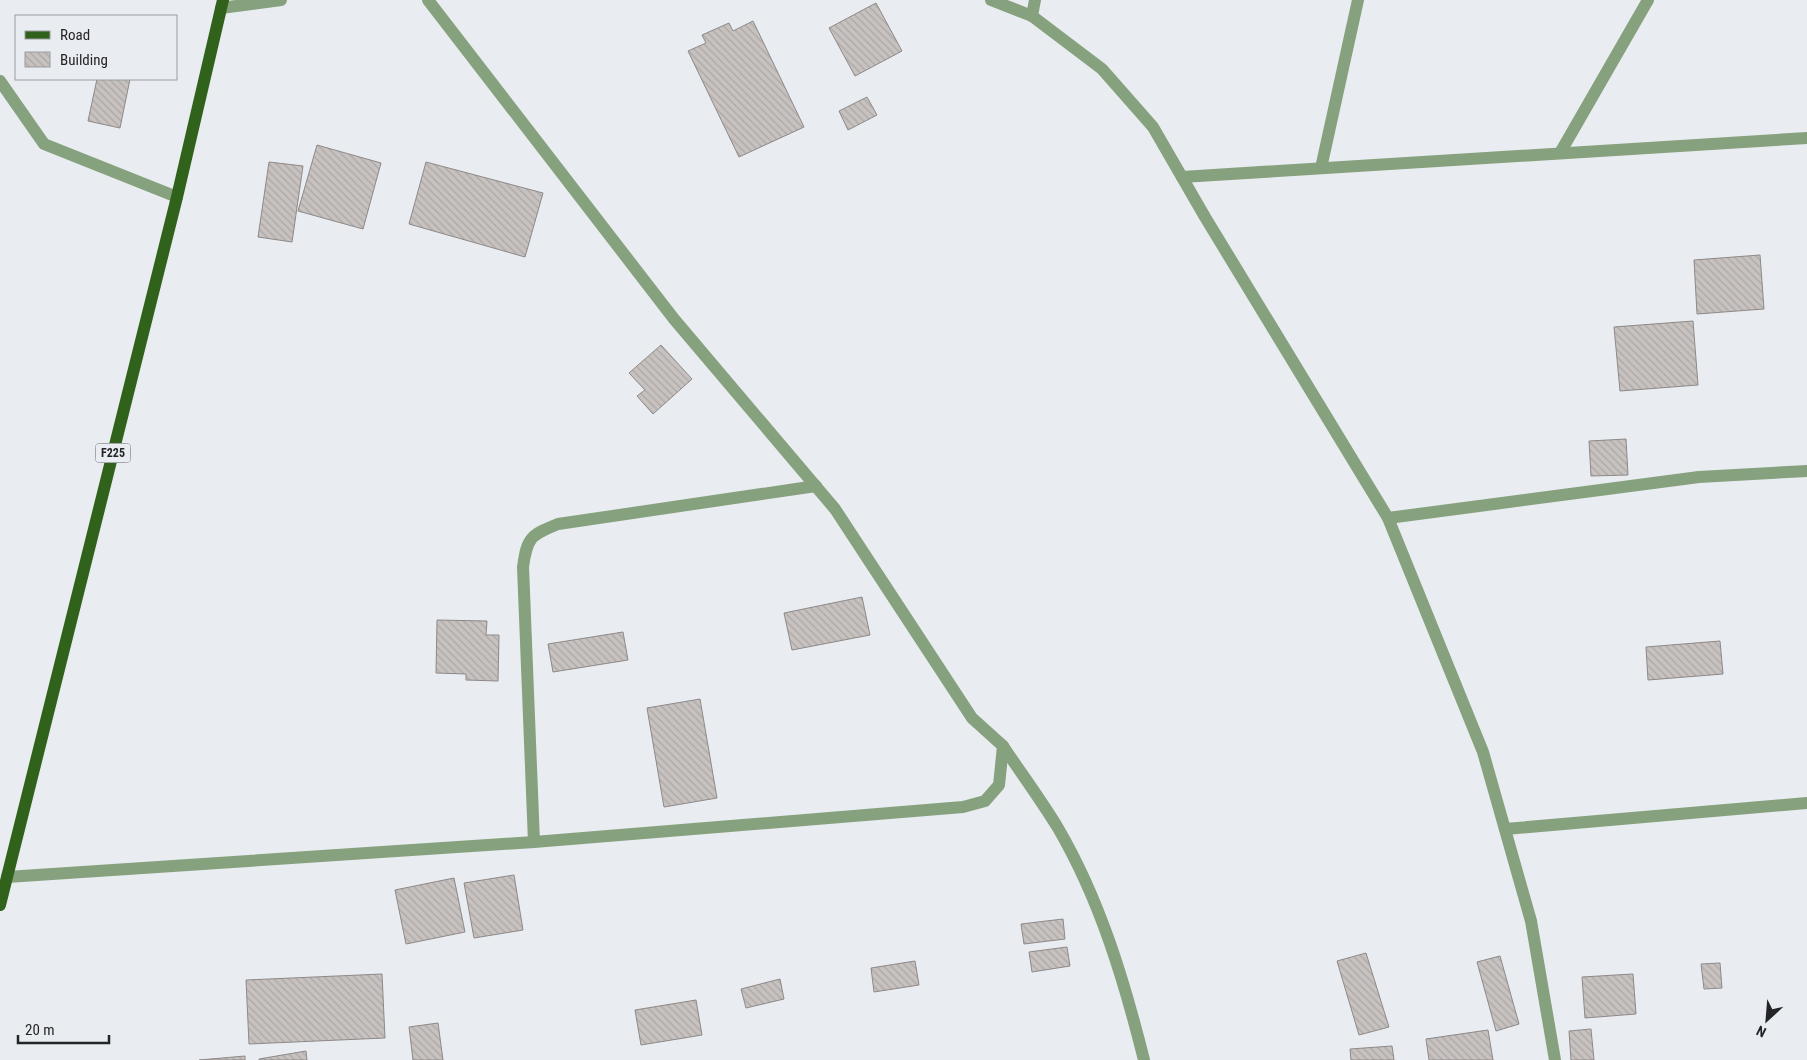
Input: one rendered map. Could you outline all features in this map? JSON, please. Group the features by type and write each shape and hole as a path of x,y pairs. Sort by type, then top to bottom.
{"main road":[{"name":"F225","path":"0,905 177,197 222,4"}],"street":[{"path":"222,4 281,0"},
{"path":"428,0 674,318 835,509 972,718 1003,746 1058,828 1093,898 1127,992 1144,1060"},
{"path":"992,0 1032,16 1102,69 1153,127 1349,458 1388,518 1483,752 1531,921 1555,1060"},
{"path":"1032,16 1035,0"},
{"path":"1321,168 1358,0"},
{"path":"1560,153 1648,0"},
{"path":"0,81 44,144 177,197"},
{"path":"1182,177 1807,138"},
{"path":"1388,518 1699,477 1807,472"},
{"path":"534,842 523,567 526,545 537,532 558,524 816,486"},
{"path":"7,877 534,842 963,807 985,801 999,785 1003,746"},
{"path":"1505,829 1807,804"}],"building":[{"path":"876,3 902,51 855,76 829,28"},
{"path":"753,21 804,127 739,157 688,51 706,43 702,35 729,23 733,31"},
{"path":"97,80 130,80 120,128 88,121"},
{"path":"867,97 877,115 848,130 839,111"},
{"path":"317,145 381,163 363,229 298,211"},
{"path":"269,162 303,166 292,242 258,237"},
{"path":"426,162 543,193 525,257 409,224"},
{"path":"1760,255 1764,309 1697,314 1694,260"},
{"path":"1693,321 1698,385 1620,391 1614,327"},
{"path":"661,345 692,379 653,414 637,396 645,390 629,373"},
{"path":"1626,439 1628,475 1591,476 1589,441"},
{"path":"862,597 870,635 792,650 784,613"},
{"path":"437,620 487,621 486,635 499,635 498,681 466,680 466,674 436,673"},
{"path":"623,632 628,660 553,672 548,644"},
{"path":"1720,641 1723,674 1648,680 1646,647"},
{"path":"700,699 717,798 664,807 647,708"},
{"path":"514,875 523,930 474,938 464,883"},
{"path":"454,878 465,932 406,944 395,890"},
{"path":"1063,919 1065,939 1024,944 1021,924"},
{"path":"1067,947 1070,966 1032,972 1029,952"},
{"path":"1366,953 1389,1027 1359,1035 1337,961"},
{"path":"1500,956 1519,1024 1496,1031 1477,962"},
{"path":"915,961 919,985 874,992 871,968"},
{"path":"1720,963 1722,988 1704,989 1701,964"},
{"path":"382,974 385,1038 249,1044 246,980"},
{"path":"1633,974 1636,1014 1585,1018 1582,977"},
{"path":"780,979 784,999 746,1008 741,989"},
{"path":"696,1000 702,1035 641,1045 635,1010"},
{"path":"438,1023 443,1060 413,1060 409,1027"},
{"path":"1591,1029 1594,1060 1571,1060 1569,1031"},
{"path":"1488,1030 1493,1060 1429,1060 1426,1039"},
{"path":"1392,1046 1394,1060 1351,1060 1350,1049"},
{"path":"306,1051 307,1060 259,1060 259,1059"},
{"path":"245,1056 245,1060 199,1060"}]}
